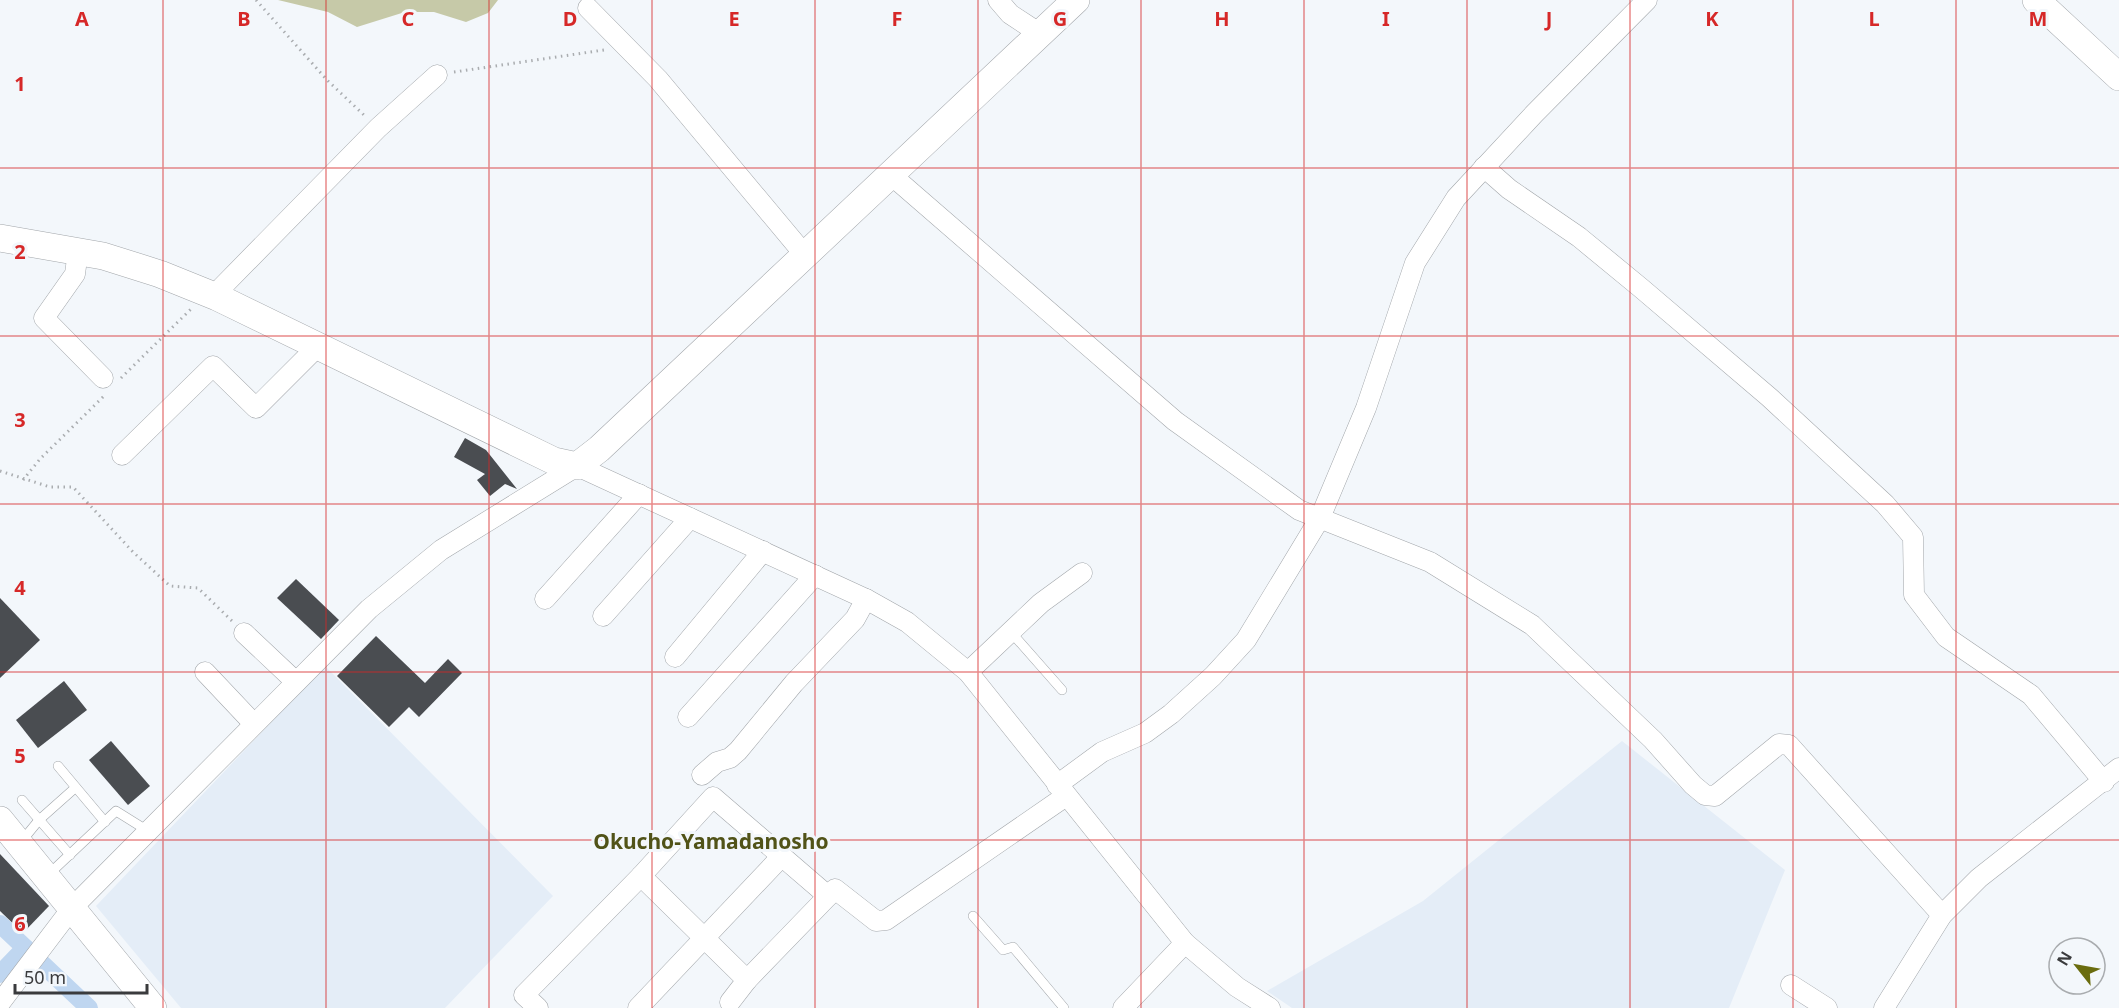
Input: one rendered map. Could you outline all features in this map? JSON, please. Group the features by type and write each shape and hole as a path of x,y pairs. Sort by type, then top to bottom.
{"street":[{"path":"998,0 1011,14 1039,33"},
{"path":"0,1003 72,908 369,609 441,550 577,466 599,449 1076,0"},
{"path":"730,1006 747,980 835,890 876,921 886,920 1061,790 1102,753 1145,733 1213,676 1246,640 1320,518 1366,408 1415,263 1456,198 1647,0"},
{"path":"2036,0 2119,77"},
{"path":"588,8 624,48 658,79 804,254"},
{"path":"217,297 222,287 378,129 436,75"},
{"path":"1484,167 1509,189 1579,237 1650,296 1769,397 1885,504 1913,537 1914,594 1946,637 2031,695 2104,782"},
{"path":"890,174 1175,421 1299,510 1430,562 1532,625 1620,707 1693,786 1705,795 1715,796 1779,744 1789,745 1942,915"},
{"path":"0,238 78,251 160,274 217,297 554,461 577,466 639,494 866,599 907,622 968,672 1185,943 1237,987 1270,1008"},
{"path":"78,251 75,274 44,318 103,378"},
{"path":"122,454 213,366 256,408 318,346"},
{"path":"544,599 639,494"},
{"path":"603,616 690,518"},
{"path":"675,657 763,551"},
{"path":"968,672 1041,603 1082,573"},
{"path":"688,717 815,575"},
{"path":"702,775 717,762 730,759 738,751 794,683 855,619 866,599"},
{"path":"244,633 296,682"},
{"path":"205,672 254,724"},
{"path":"1884,1008 1942,915 1979,878 2119,768"},
{"path":"538,1008 524,995 641,876 713,796 828,896"},
{"path":"0,820 153,1008"},
{"path":"638,1008 782,856"},
{"path":"641,876 747,980"},
{"path":"1123,1008 1185,943"},
{"path":"1791,985 1827,1008"}],"lane":[{"path":"1010,631 1062,690"},
{"path":"58,766 105,822"},
{"path":"20,844 39,820 75,788"},
{"path":"22,800 70,855"},
{"path":"46,877 116,811 148,831"},
{"path":"973,916 1003,950 1013,947 1064,1008"}],"path":[{"path":"256,0 327,80 378,129"},
{"path":"436,75 624,48"},
{"path":"0,471 50,487 73,487 133,552 170,586 198,588 244,633"}],"shaded area":[{"path":"325,666 553,896 445,1008 181,1008 96,906"},
{"path":"1622,741 1785,870 1729,1008 1292,1008 1267,991 1423,901"}],"green space":[{"path":"278,0 498,0 488,13 466,22 434,12 405,12 357,27 328,12"}],"building":[{"path":"465,438 486,450 517,489 505,484 490,496 477,480 485,474 454,457"},
{"path":"296,579 339,620 321,639 277,598"},
{"path":"0,598 40,640 0,678"},
{"path":"376,636 425,683 448,659 462,673 419,717 409,707 389,727 337,676"},
{"path":"64,681 87,710 38,748 16,720"},
{"path":"111,741 150,786 128,805 89,760"},
{"path":"0,854 49,906 23,933 0,911"}],"waterway":[{"path":"0,924 89,1008"},
{"path":"0,974 25,948"}],"district":[{"name":"Okucho-Yamadanosho","path":"711,842"}]}
